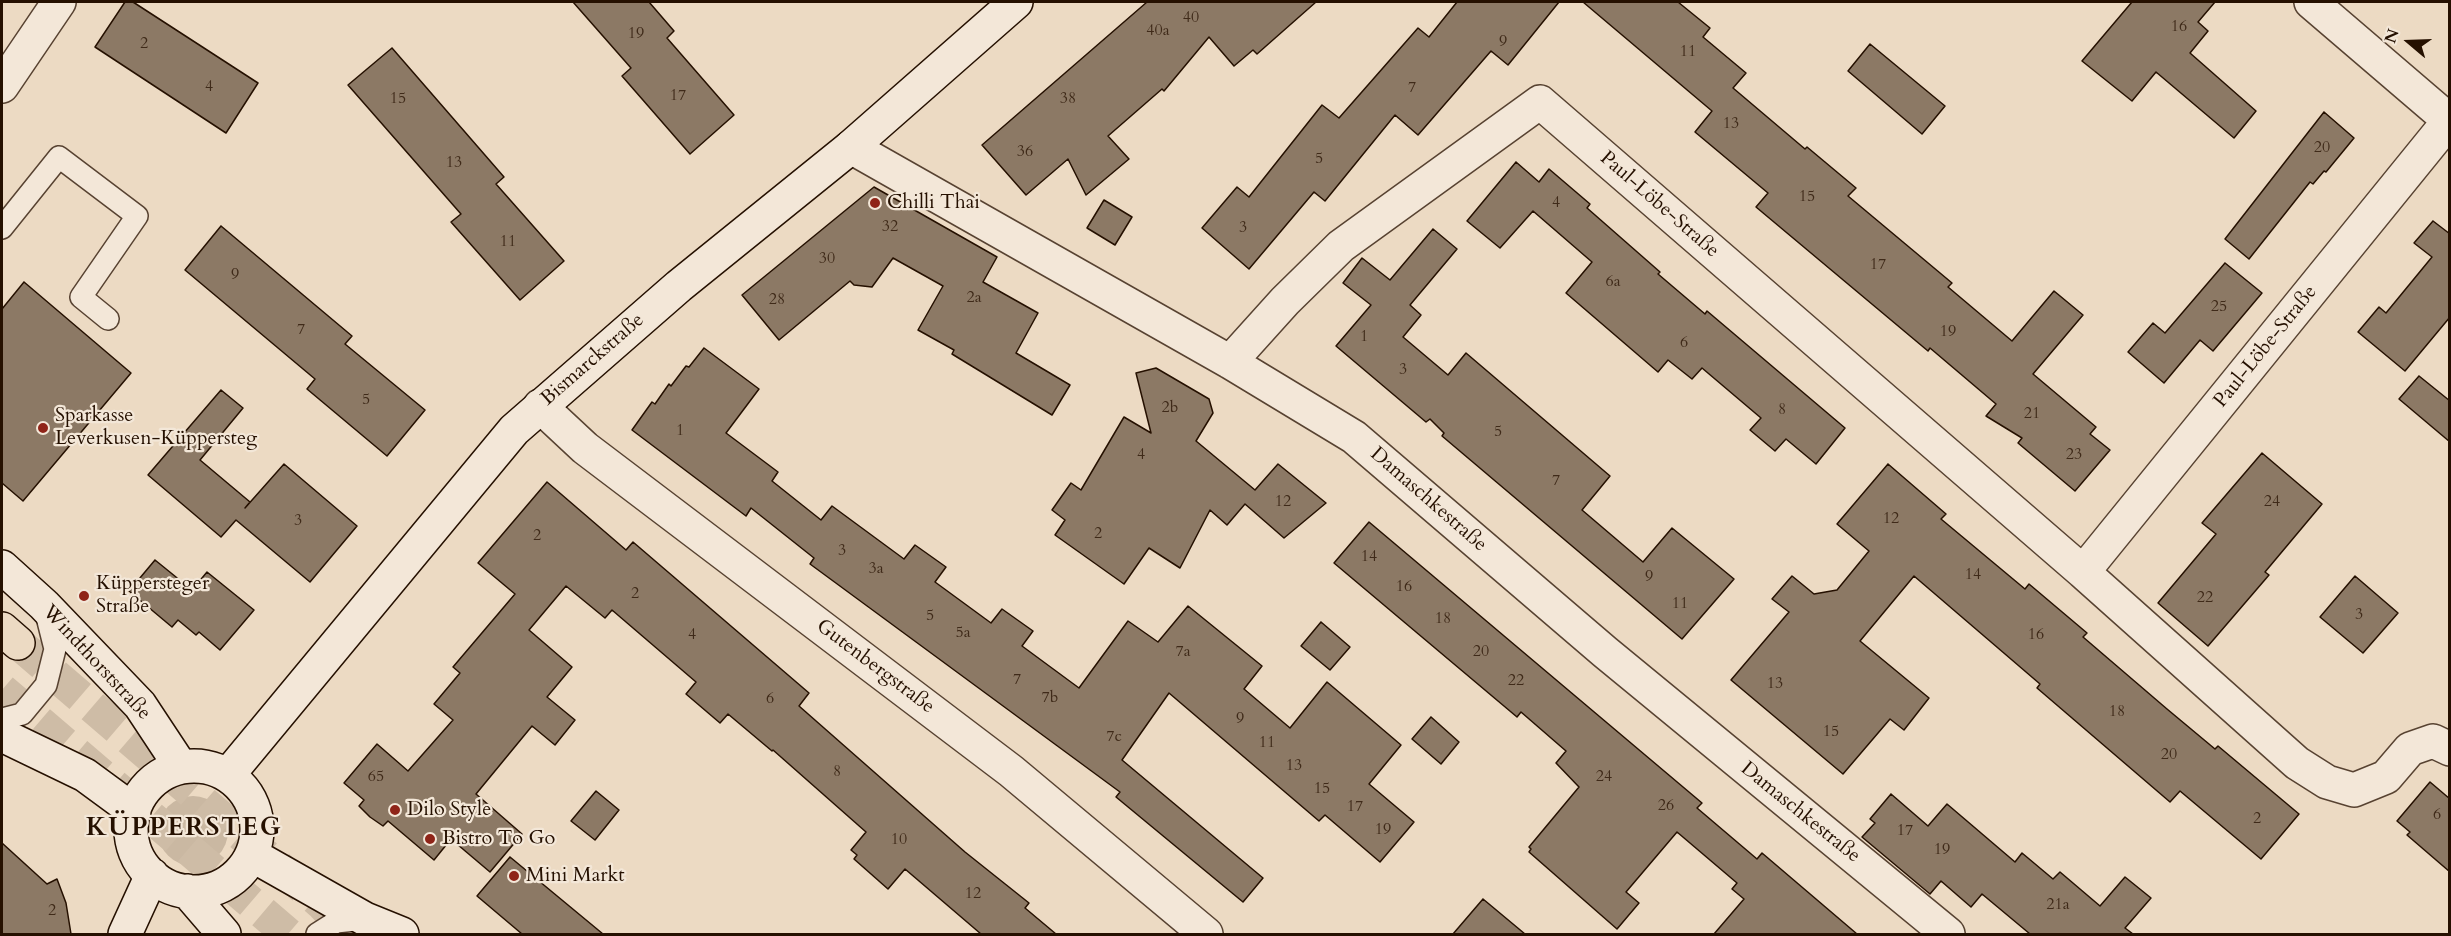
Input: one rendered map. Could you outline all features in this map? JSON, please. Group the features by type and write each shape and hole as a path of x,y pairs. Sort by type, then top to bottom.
{"street":[{"path":"2,86 59,2"},
{"name":"Bismarckstraße","path":"228,775 507,439 540,406 679,286 851,147 1016,2"},
{"path":"2311,2 2449,121"},
{"name":"Paul-Löbe-Straße","path":"1230,362 1285,301 1341,246 1540,102 2084,573 2297,763 2327,782 2354,790 2385,777 2409,749 2433,741 2450,749"},
{"name":"Paul-Löbe-Straße","path":"2084,573 2449,121"},
{"name":"Damaschkestraße","path":"851,147 1230,362 1354,436 1605,652 1948,934"},
{"name":"Gutenbergstraße","path":"540,406 585,448 1011,771 1206,934"},
{"name":"Windthorststraße","path":"2,567 44,605 140,705 181,767"},
{"path":"2,735 84,775 134,811"},
{"path":"203,766 228,775 243,788 251,800 256,815 257,835 252,855 241,871 228,882 202,891 172,888 152,875 135,850 132,834 134,811 148,785 164,773 181,767 203,766"},
{"path":"252,855 365,919 402,934"},
{"path":"125,934 152,875"},
{"path":"187,891 224,934"}],"lane":[{"path":"2,228 59,157 137,216 81,297 108,319"},
{"path":"2,719 22,714 46,686 55,649 44,605"},
{"path":"317,934 336,922 365,919"}],"shaded area":[{"path":"193,796 212,802 222,812 228,831 222,850 212,860 193,866 174,860 164,850 158,831 164,812 174,802"}],"building":[{"path":"125,2 133,2 258,83 226,133 95,47"},
{"path":"573,2 649,2 674,31 667,38 734,115 690,154 622,76 631,68"},
{"path":"1147,2 1316,2 1257,54 1253,50 1234,66 1209,37 1164,91 1162,89 1108,136 1129,159 1086,195 1068,159 1026,195 982,145"},
{"path":"1457,2 1559,2 1508,65 1491,51 1418,135 1395,115 1325,201 1314,192 1249,269 1202,228 1237,187 1249,197 1322,105 1339,118 1418,28 1429,37"},
{"path":"1583,2 1678,2 1710,28 1703,37 1746,73 1733,88 1805,149 1807,147 1856,188 1848,196 1952,283 1948,287 2012,341 2054,291 2083,315 2033,374 2096,427 2090,434 2110,450 2075,491 2018,443 2022,438 1986,416 1996,404 1930,348 1928,351 1756,207 1768,193 1695,132 1712,111"},
{"path":"2132,2 2215,2 2198,22 2208,31 2190,53 2256,111 2234,138 2156,72 2132,101 2082,61"},
{"path":"1870,44 1945,106 1922,134 1848,71"},
{"path":"392,48 504,177 496,184 564,261 520,300 451,222 461,214 348,85"},
{"path":"2324,112 2354,138 2326,172 2324,171 2313,184 2310,182 2249,259 2225,239"},
{"path":"1516,162 1539,182 1549,169 1590,204 1587,208 1660,272 1658,274 1705,314 1707,311 1845,428 1816,464 1786,439 1775,451 1750,430 1761,418 1702,368 1692,379 1668,360 1658,372 1566,293 1592,262 1533,211 1500,248 1467,221"},
{"path":"874,187 997,257 983,282 1038,313 1016,353 1070,385 1052,415 952,354 954,350 918,330 943,286 893,258 872,287 854,285 850,281 779,340 742,295"},
{"path":"1104,200 1132,217 1115,245 1087,228"},
{"path":"2433,221 2450,234 2450,317 2405,371 2358,332 2379,307 2386,313 2432,257 2414,243"},
{"path":"221,226 352,336 345,344 425,410 387,456 307,389 315,379 185,270"},
{"path":"1433,229 1457,249 1410,305 1421,315 1403,337 1448,375 1466,353 1610,476 1582,510 1643,562 1672,528 1734,579 1682,639 1442,436 1444,433 1430,419 1426,422 1336,346 1371,305 1343,283 1362,258 1390,280"},
{"path":"2225,263 2262,293 2213,351 2200,340 2164,383 2128,352 2153,323 2165,333"},
{"name":"Sparkasse Leverkusen-Küppersteg","path":"24,282 131,373 23,501 2,483 2,309"},
{"path":"704,348 759,389 726,433 778,472 772,481 821,520 832,506 904,559 915,545 946,567 935,582 991,623 1002,609 1033,631 1022,646 1079,688 1128,621 1158,642 1188,606 1262,666 1244,689 1290,728 1327,682 1401,745 1369,784 1414,822 1380,862 1325,815 1319,821 1169,693 1122,760 1263,878 1243,902 1116,797 1120,792 810,564 814,558 751,508 746,516 632,430 652,402 655,404 669,384 671,386"},
{"path":"1156,368 1209,399 1213,413 1196,441 1255,490 1278,464 1326,503 1284,538 1245,504 1227,525 1210,510 1180,568 1149,548 1124,584 1055,535 1065,520 1052,510 1071,483 1081,490 1124,417 1151,433 1136,373"},
{"path":"2419,376 2450,401 2450,442 2399,399"},
{"path":"221,390 243,408 200,460 250,502 245,508 284,464 357,526 310,582 236,520 221,537 148,475"},
{"path":"2262,453 2322,504 2265,572 2269,575 2208,646 2158,603 2216,534 2202,523"},
{"path":"1888,464 1946,514 1941,519 2025,589 2029,584 2087,633 2083,637 2167,709 2215,749 2218,746 2299,814 2261,859 2180,791 2170,802 2037,688 2040,684 1914,576 1860,641 1929,698 1904,730 1890,719 1843,774 1731,680 1789,612 1772,599 1792,576 1814,594 1837,590 1869,551 1837,524"},
{"path":"547,482 626,550 633,542 809,693 799,706 965,852 1029,903 1025,908 1056,934 981,934 905,869 888,889 854,859 857,855 851,850 866,832 773,750 728,714 720,723 686,694 696,682 612,610 605,618 566,586 529,630 572,667 547,697 575,720 555,745 532,726 476,794 522,834 490,872 451,839 434,860 388,821 383,826 370,817 359,806 364,800 344,783 377,744 408,771 453,720 434,704 460,673 453,667 515,594 478,563"},
{"path":"1369,522 1702,803 1697,808 1757,859 1762,853 1857,934 1714,934 1744,899 1732,889 1737,883 1677,832 1626,892 1639,903 1617,929 1529,852 1531,849 1529,847 1579,787 1556,763 1566,751 1521,712 1517,717 1334,563"},
{"path":"155,560 192,590 207,572 254,610 220,650 199,632 196,635 178,620 172,627 129,591"},
{"path":"2355,576 2398,613 2363,653 2320,617"},
{"path":"1321,622 1350,647 1330,670 1301,646"},
{"path":"1431,717 1459,742 1441,764 1412,739"},
{"path":"2430,782 2450,799 2450,872 2407,835 2410,832 2397,821"},
{"path":"596,791 619,810 595,840 571,821"},
{"path":"1891,794 1928,826 1947,804 2015,862 2022,853 2053,879 2060,872 2100,906 2125,877 2151,898 2125,928 2133,934 2030,934 1982,894 1971,907 1941,881 1930,894 1862,837 1875,823 1870,819"},
{"path":"2,843 47,884 57,879 66,903 71,934 2,934"},
{"name":"Mini Markt","path":"510,857 603,934 522,934 477,896"},
{"path":"1483,899 1525,934 1453,934"}],"tunnel":[{"path":"18,643 322,904 350,934"},
{"path":"2,690 288,934"}],"place":[{"name":"Chilli Thai","path":"875,203"},
{"name":"Sparkasse Leverkusen-Küppersteg","path":"43,428"},
{"name":"Küppersteger Straße","path":"84,596"},
{"name":"Dilo Style","path":"395,810"},
{"name":"Bistro To Go","path":"430,839"},
{"name":"Mini Markt","path":"514,876"}],"district":[{"name":"KÜPPERSTEG","path":"184,829"}]}
